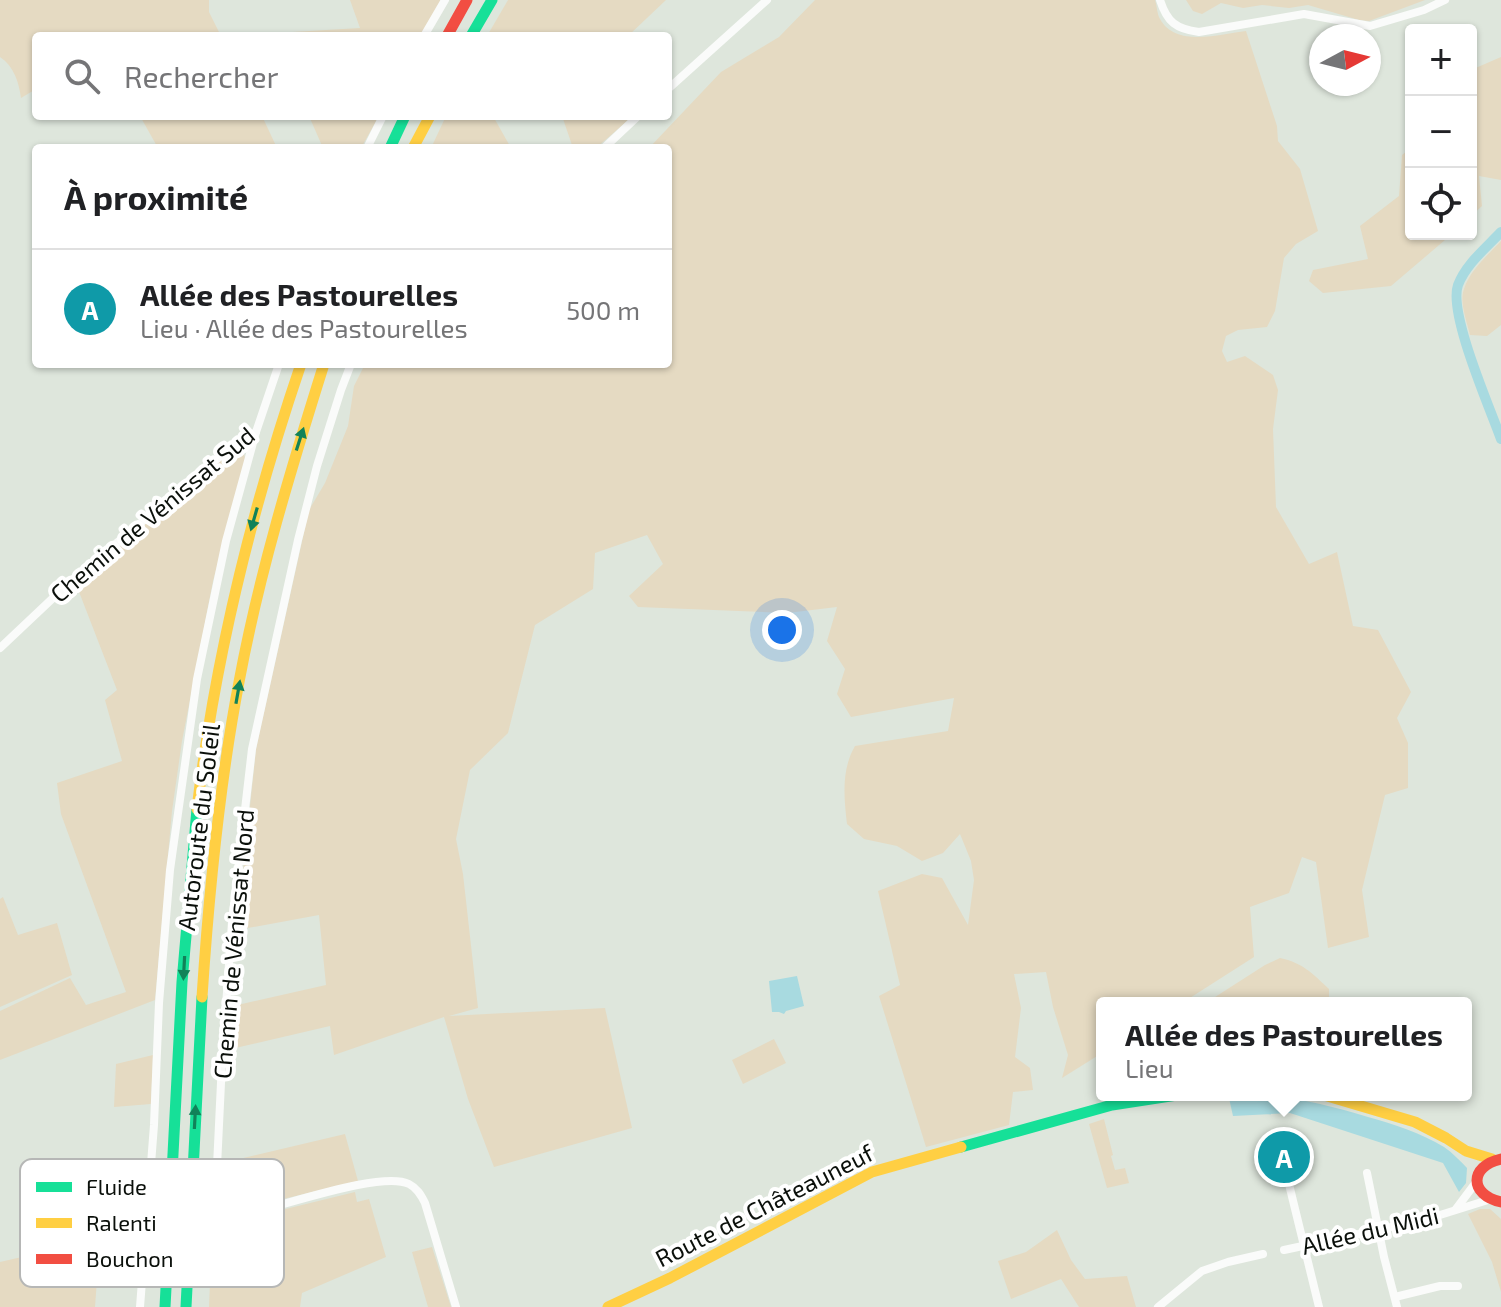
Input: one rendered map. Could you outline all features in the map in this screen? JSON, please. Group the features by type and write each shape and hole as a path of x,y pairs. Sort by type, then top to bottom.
{"main road":[{"path":"449,32 467,0"},
{"path":"473,32 492,0"},
{"path":"392,144 403,120"},
{"path":"415,144 428,120"},
{"name":"Autoroute du Soleil","path":"173,1159 187,914 200,785 246,547 300,368"},
{"name":"Autoroute du Soleil","path":"193,1159 208,916 222,785 239,683 263,571 291,466 323,368"},
{"name":"Route de Châteauneuf","path":"608,1307 872,1172 1093,1110 1143,1101"},
{"path":"1344,1101 1415,1122 1466,1151 1496,1159"},
{"path":"1466,1151 1478,1177 1481,1194 1497,1203"},
{"path":"1478,1177 1481,1167 1496,1159"},
{"name":"Autoroute du Soleil","path":"165,1307 166,1287"},
{"name":"Autoroute du Soleil","path":"186,1307 187,1287"}],"street":[{"path":"426,32 445,0"},
{"path":"672,85 767,0"},
{"path":"1160,0 1170,22 1184,30 1199,32 1304,14 1370,26 1424,10 1445,0"},
{"path":"369,144 381,120"},
{"path":"608,144 634,120"},
{"name":"Chemin de Vénissat Sud","path":"0,648 71,581 240,440 256,432 278,368"},
{"name":"Chemin de Vénissat Nord","path":"217,1159 232,922 252,749 302,525 349,368"},
{"path":"151,1159 159,1003 170,870 197,679 226,541 256,432"},
{"path":"1284,1154 1319,1307"},
{"path":"1367,1173 1397,1307"},
{"name":"Allée du Midi","path":"1455,1209 1478,1177"},
{"name":"Chemin de Vénissat Nord","path":"284,1204 368,1182 390,1180 411,1185 425,1203 456,1307"},
{"name":"Allée du Midi","path":"1284,1250 1430,1219 1455,1209 1497,1203"},
{"path":"1158,1307 1202,1271 1263,1254"},
{"path":"1395,1297 1440,1286 1458,1286"},
{"path":"140,1307 142,1287"}],"shaded area":[{"path":"0,0 209,0 209,12 219,32 32,32 32,91 21,98 15,75 0,57"},
{"path":"350,0 441,0 423,32 292,32 360,28"},
{"path":"508,0 666,0 632,32 489,32"},
{"path":"815,0 1155,0 1160,19 1177,34 1200,37 1246,31 1277,126 1278,141 1300,169 1318,231 1296,244 1284,258 1275,311 1267,327 1238,330 1226,336 1222,351 1227,362 1245,356 1273,375 1278,390 1273,429 1276,507 1309,564 1337,552 1353,626 1378,630 1411,692 1397,718 1408,743 1408,788 1385,795 1362,890 1369,937 1328,948 1316,862 1302,857 1289,893 1250,907 1254,957 1191,997 1096,997 1096,1057 1062,1078 1068,1055 1046,972 1014,974 1021,1008 1015,1057 1030,1068 1033,1090 1013,1092 1009,1125 926,1147 879,996 900,985 878,891 922,874 942,878 968,925 974,880 971,861 960,834 943,853 922,861 897,846 864,839 847,824 845,784 847,765 855,746 948,731 954,698 851,717 837,694 845,669 827,641 837,607 787,613 638,607 629,596 663,564 647,535 595,553 593,589 535,625 508,733 470,770 456,839 463,874 478,1008 449,1016 605,1008 632,1128 494,1167 468,1099 444,1017 334,1055 330,1026 231,1049 233,1006 326,985 319,915 237,930 256,749 309,510 325,483 348,426 354,386 363,368 672,368 672,144 653,144 721,72 779,37"},
{"path":"1186,0 1425,0 1369,21 1308,5 1243,8 1221,3 1202,14 1193,11"},
{"path":"1501,57 1501,180 1479,176 1482,206 1477,211 1477,96 1477,67"},
{"path":"142,120 264,120 275,144 156,144"},
{"path":"311,120 377,120 363,144 321,144"},
{"path":"444,120 495,120 509,144 433,144"},
{"path":"563,120 628,120 601,144 572,144"},
{"path":"1405,153 1405,240 1445,240 1391,286 1323,293 1309,281 1313,270 1368,259 1360,226 1399,196 1402,155"},
{"path":"1501,241 1501,325 1487,336 1470,335 1463,306 1464,289 1475,269"},
{"path":"240,442 246,461 213,581 182,741 172,811 155,1000 0,1060 0,1011 70,978 86,1005 126,992 61,814 57,783 122,761 105,700 117,690 76,584"},
{"path":"3,897 18,935 57,923 72,975 0,1007 0,899"},
{"path":"1280,958 1301,966 1329,989 1329,997 1215,997"},
{"path":"774,1039 786,1063 743,1084 732,1060"},
{"path":"153,1055 151,1104 114,1107 116,1064"},
{"path":"1104,1119 1115,1170 1125,1168 1129,1183 1107,1188 1089,1124"},
{"path":"345,1134 358,1181 284,1199 284,1159 239,1159"},
{"path":"355,1192 357,1202 369,1199 386,1257 302,1293 300,1307 209,1307 210,1287 284,1287 284,1209"},
{"path":"1490,1209 1501,1219 1501,1292 1492,1262 1468,1214"},
{"path":"1057,1230 1071,1260 1085,1279 1127,1276 1136,1307 1079,1307 1061,1279 1011,1299 998,1261 1026,1252"},
{"path":"432,1247 451,1307 428,1307 412,1252"},
{"path":"20,1257 20,1287 96,1287 95,1307 0,1307 0,1262"}],"water":[{"path":"797,976 804,1006 784,1014 772,1012 769,981"},
{"path":"1230,1101 1302,1101 1388,1123 1444,1147 1467,1168 1466,1183 1459,1192 1443,1163 1290,1113 1233,1116"}],"waterway":[{"path":"1501,232 1466,270 1458,285 1457,298 1464,338 1501,439"}],"traffic: fast":[{"path":"473,32 492,0"},
{"path":"392,144 403,120"},
{"path":"173,1159 182,982 197,809"},
{"path":"194,1159 202,997"},
{"path":"961,1147 1112,1105 1138,1101"},
{"path":"165,1307 166,1287"},
{"path":"186,1307 187,1287"}],"traffic: slow":[{"path":"415,144 428,120"},
{"path":"197,809 214,696 237,584 300,368"},
{"path":"202,997 216,839 239,682 266,562 323,368"},
{"path":"1344,1101 1415,1122 1466,1151 1492,1159"},
{"path":"608,1307 670,1278 872,1172 961,1147"}],"traffic: jam":[{"path":"449,32 467,0"},
{"path":"1501,1159 1483,1168 1477,1180 1483,1193 1501,1202"}],"place":[{"name":"Allée des Pastourelles","path":"1284,1157"}]}
